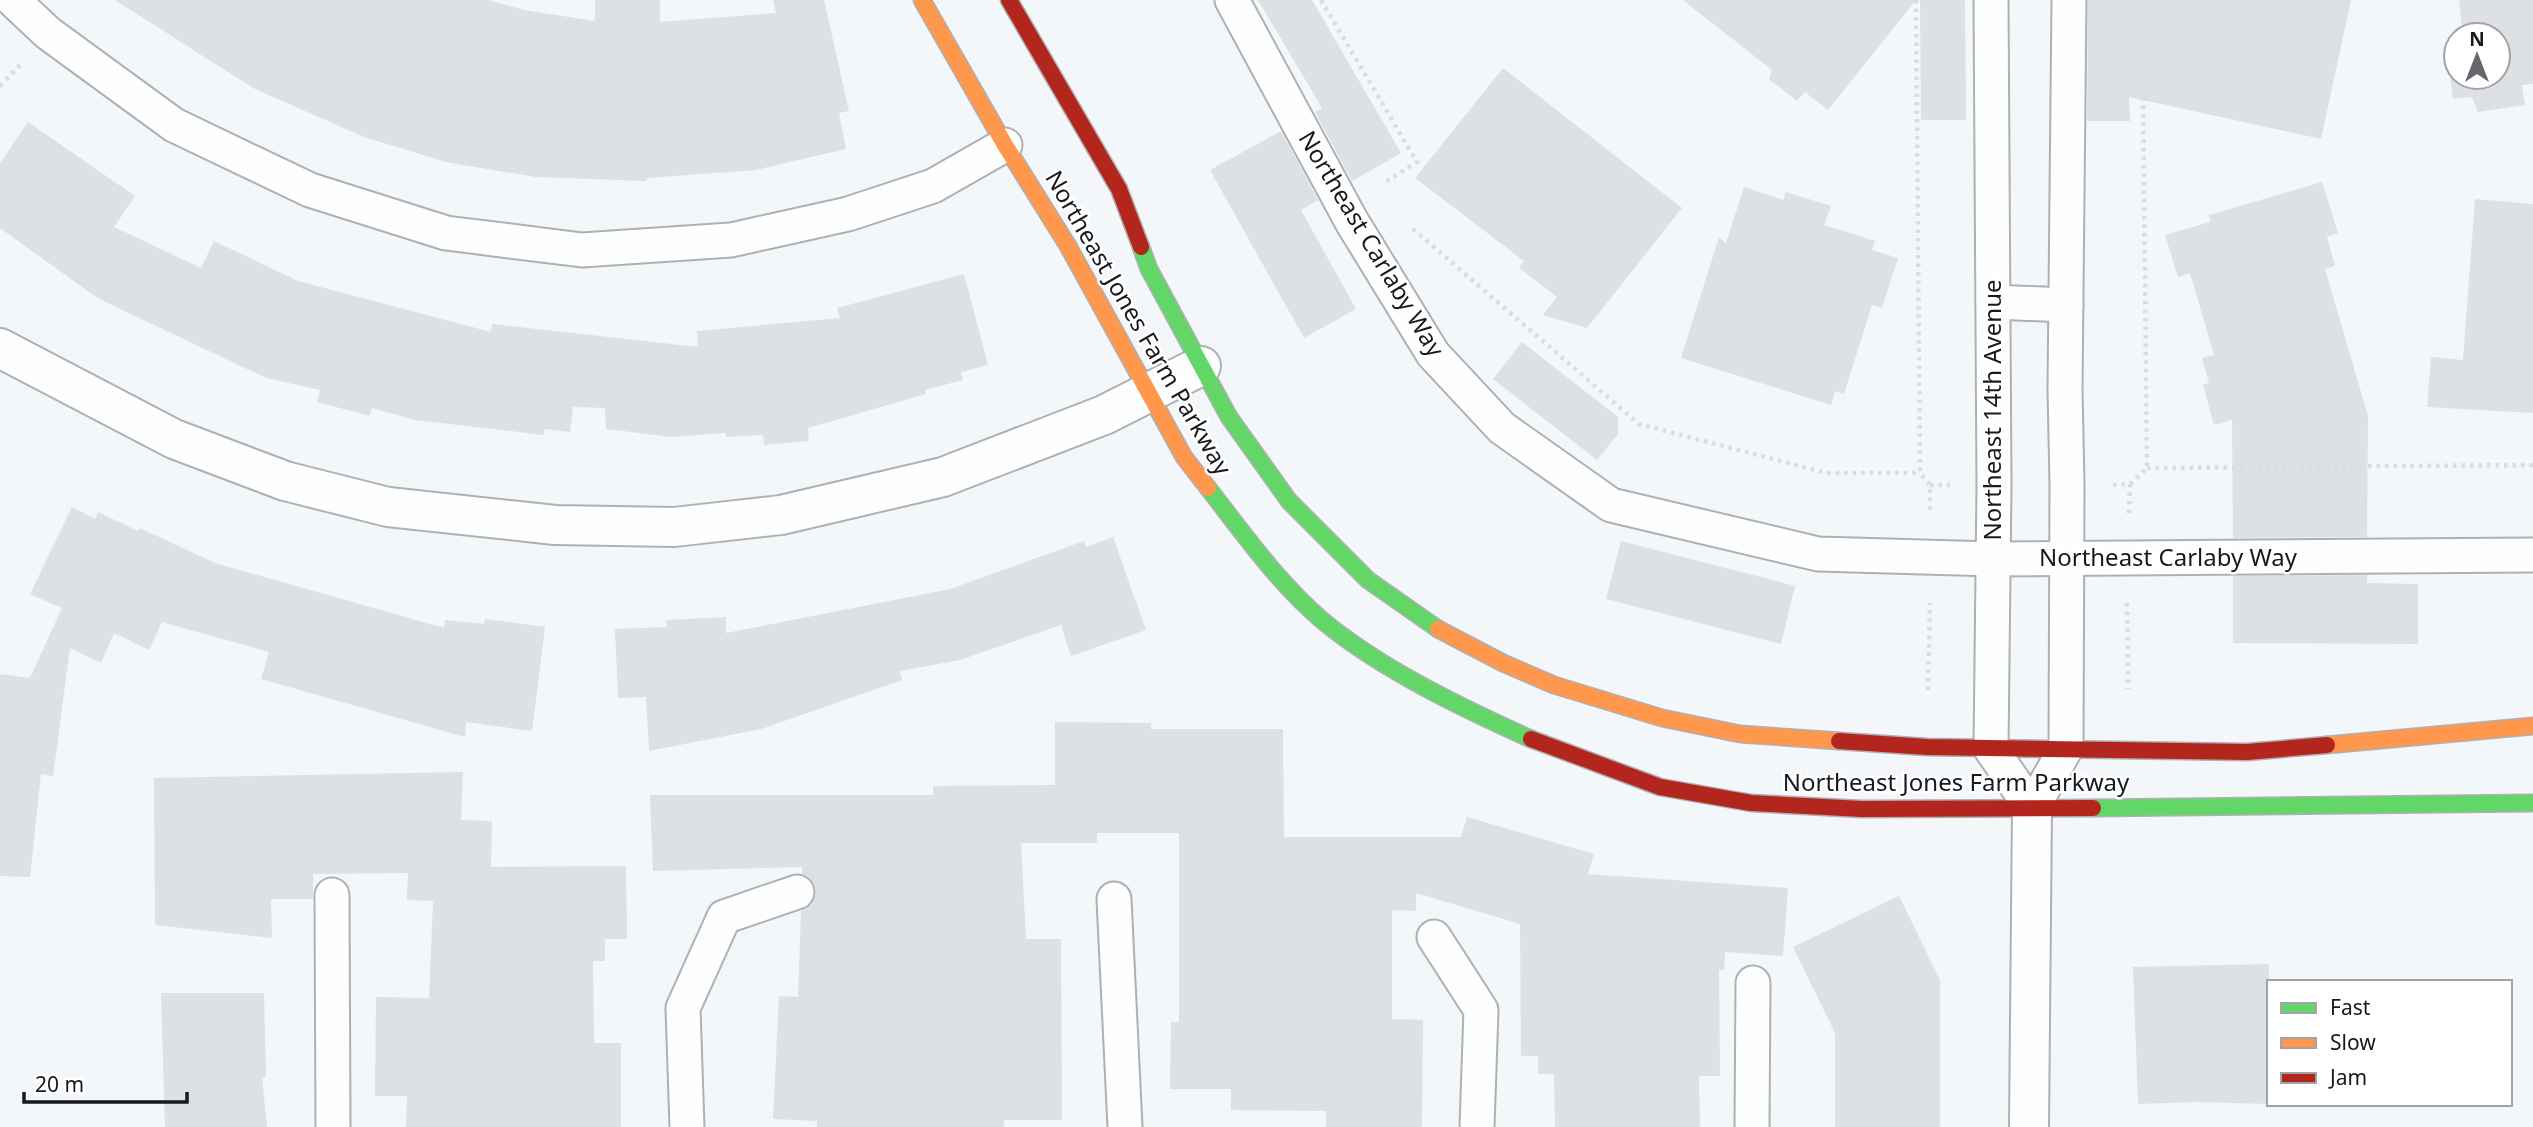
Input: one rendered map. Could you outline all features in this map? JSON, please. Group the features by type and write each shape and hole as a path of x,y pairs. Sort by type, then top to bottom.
{"street":[{"name":"Northeast Jones Farm Parkway","path":"922,0 1005,145 1068,246 1184,457 1228,517 1266,563 1322,620 1368,654 1478,715 1541,743 1660,787 1751,803 1862,809 2533,803"},
{"name":"Northeast Jones Farm Parkway","path":"1009,0 1119,189 1149,270 1229,418 1289,501 1368,580 1441,631 1503,663 1554,685 1662,718 1740,734 1927,747 2247,751 2533,726"},
{"path":"3,355 174,439 285,481 387,507 555,525 674,527 782,515 943,477 1104,415 1201,366"},
{"path":"2029,1127 2032,807"}],"lane":[{"path":"13,0 48,33 174,125 310,190 446,233 582,250 731,240 848,214 933,186 1005,145"},
{"name":"Northeast Carlaby Way","path":"1231,0 1352,222 1433,354 1502,428 1611,505 1818,554 1993,559 2533,555"},
{"name":"Northeast 14th Avenue","path":"1991,0 1991,749"},
{"path":"1991,749 2032,807 2066,748 2069,0"},
{"path":"1993,302 2066,305"},
{"path":"687,1127 682,1008 724,917 797,892"},
{"path":"332,895 333,1127"},
{"path":"1114,899 1125,1127"},
{"path":"1434,937 1480,1010 1477,1127"},
{"path":"1752,1127 1753,983"}],"path":[{"path":"1321,0 1417,162 1380,185 1384,194"},
{"path":"1916,0 1920,472 1930,485 1928,690"},
{"path":"0,86 22,62"},
{"path":"1403,220 1639,424 1826,472 1920,472"},
{"path":"2147,468 2533,465"}],"building":[{"path":"115,0 488,0 524,10 595,21 595,0 660,0 660,22 776,13 773,0 824,0 849,111 839,113 846,149 756,170 647,178 647,181 536,177 446,162 364,137 253,88"},
{"path":"1258,0 1312,0 1401,153 1352,181 1315,112 1322,108"},
{"path":"1683,0 1916,0 1828,110 1805,92 1797,101 1769,79 1772,70"},
{"path":"1920,0 1965,0 1966,120 1921,120"},
{"path":"2088,0 2351,0 2321,139 2129,97 2130,121 2087,121"},
{"path":"2459,0 2533,0 2533,84 2522,85 2525,105 2478,112 2472,97 2453,99 2452,91 2512,91 2512,21 2461,21"},
{"path":"1503,68 1682,208 1587,328 1543,315 1557,297 1519,268 1524,261 1415,178"},
{"path":"28,122 135,196 114,227 201,268 214,241 298,281 491,332 492,324 698,347 697,331 840,318 837,308 964,274 988,365 961,372 963,380 925,390 926,394 808,428 809,441 764,445 763,435 726,437 726,433 672,437 606,429 605,408 573,407 570,432 544,429 544,435 415,420 372,408 370,416 317,402 320,390 266,378 99,299 0,228 0,163"},
{"path":"1281,131 1318,200 1301,210 1356,309 1304,338 1210,170"},
{"path":"2322,182 2338,233 2327,237 2335,266 2325,269 2368,416 2367,537 2233,538 2232,420 2214,425 2203,385 2209,383 2202,358 2214,355 2190,273 2178,277 2165,235 2210,222 2209,215"},
{"path":"1744,187 1783,200 1786,192 1831,206 1824,225 1875,241 1872,250 1898,258 1882,308 1872,305 1844,394 1835,391 1831,405 1681,358 1719,237 1726,243"},
{"path":"2475,199 2533,204 2533,413 2427,407 2431,357 2463,360"},
{"path":"1522,342 1618,417 1618,434 1597,460 1493,379"},
{"path":"72,507 95,519 98,512 138,531 140,528 215,563 444,628 445,620 484,624 485,619 545,627 532,731 466,722 465,737 261,679 269,652 162,622 149,650 114,633 101,663 70,648 53,776 41,774 30,877 0,876 0,674 30,678 62,608 30,594"},
{"path":"1113,537 1146,630 1071,656 1061,625 960,660 900,671 902,680 761,729 649,751 646,697 618,698 615,629 667,627 666,620 726,617 726,633 950,589 1084,541 1086,547"},
{"path":"1621,541 1795,586 1781,644 1606,599"},
{"path":"2367,575 2367,583 2418,584 2418,644 2233,643 2233,576"},
{"path":"1055,722 1151,723 1151,729 1283,729 1284,837 1461,837 1467,817 1594,854 1588,874 1788,888 1783,956 1725,952 1724,970 1719,970 1720,1076 1699,1076 1700,1127 1555,1127 1554,1074 1538,1074 1538,1056 1521,1056 1520,924 1416,893 1416,911 1392,910 1392,1019 1423,1020 1422,1127 1326,1127 1326,1111 1231,1110 1231,1089 1170,1089 1171,1022 1179,1022 1179,833 1097,833 1097,843 1021,843 1026,939 1061,939 1062,1120 1004,1120 1004,1127 817,1127 817,1121 773,1119 779,996 798,997 801,911 812,904 816,895 815,885 810,878 802,874 802,867 653,871 650,795 933,795 933,786 1055,785"},
{"path":"463,772 461,820 492,821 491,867 626,866 627,939 605,939 605,961 593,961 594,1043 621,1043 621,1127 406,1127 407,1096 375,1096 376,997 429,998 433,901 407,900 408,873 313,874 313,899 271,899 272,938 155,925 154,778"},
{"path":"1899,896 1940,980 1940,1127 1835,1127 1835,1033 1793,947"},
{"path":"2269,964 2267,1104 2138,1104 2133,967"},
{"path":"161,993 264,993 266,1077 262,1077 267,1127 165,1127"}],"traffic: fast":[{"path":"1141,247 1149,269 1229,417 1289,501 1368,580 1438,629"},
{"path":"1208,488 1276,574 1323,621 1346,639 1450,701 1531,739"},
{"path":"2093,808 2533,803"}],"traffic: slow":[{"path":"922,0 1005,145 1068,246 1184,457 1208,488"},
{"path":"1438,629 1503,663 1554,685 1662,718 1740,734 1839,741"},
{"path":"2327,745 2533,726"}],"traffic: jam":[{"path":"1009,0 1119,189 1141,247"},
{"path":"1531,739 1660,787 1751,803 1862,809 2093,808"},
{"path":"1839,741 1927,747 2247,752 2327,745"}]}
